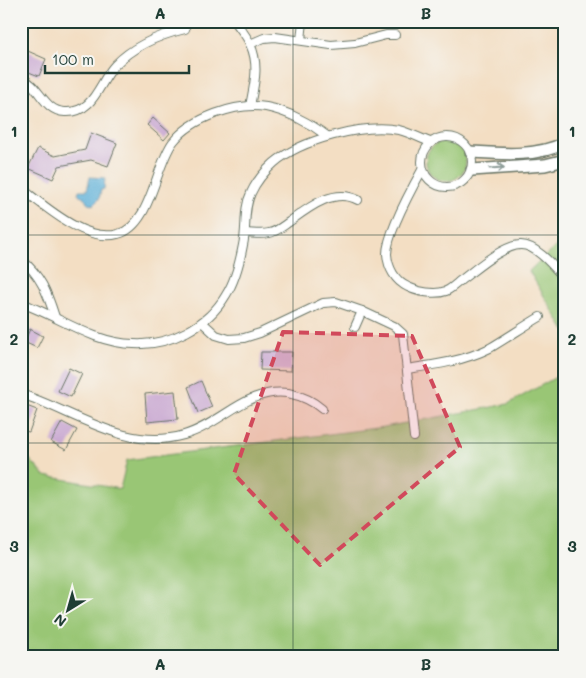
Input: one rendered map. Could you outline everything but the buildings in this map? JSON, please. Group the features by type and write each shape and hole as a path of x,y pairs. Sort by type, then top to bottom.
{"street":[{"path":"235,21 250,44 256,63 256,76 250,106"},
{"path":"301,40 303,21"},
{"path":"21,78 30,83 54,110 76,111 86,106 94,98 114,66 125,57 152,39 185,29"},
{"path":"250,44 264,38 275,37 331,45 355,43 386,35 395,35"},
{"path":"21,188 57,215 86,231 101,236 118,234 132,225 139,217 172,143 182,132 209,116 250,106 267,107 306,122 327,136"},
{"path":"21,303 55,317 87,334 114,343 136,345 160,342 180,335 202,322 215,310 226,295 235,273 245,233 246,208 250,194 260,178 274,163 288,154 327,136 352,130 398,130 430,142"},
{"path":"422,170 433,184 444,188 461,184 472,170 472,152 464,143 447,136 430,142 422,155 422,170 407,197 389,244 389,263 393,275 402,284 415,290 446,291 486,261 505,250 521,245 535,250 565,279"},
{"path":"472,152 536,153 565,143"},
{"path":"472,170 545,165 565,160"},
{"path":"245,233 268,233 276,230 309,208 324,200 340,195 351,196 358,200"},
{"path":"21,259 30,266 42,281 55,317"},
{"path":"202,322 216,334 229,339 244,338 260,333 323,303 336,302 362,311 394,326 403,334 414,437"},
{"path":"355,327 362,311"},
{"path":"407,369 444,363 489,348 540,317"},
{"path":"21,394 103,429 142,439 184,436 220,419 246,401 270,393 279,392 308,398 322,409"}],"highlighted area":[{"path":"283,332 412,336 460,447 320,565 234,474"}],"green space":[{"path":"450,141 457,144 463,150 466,161 465,169 457,178 450,181 442,181 435,178 427,169 426,157 429,150 438,142"},
{"path":"565,238 565,331 529,271"},
{"path":"565,372 565,657 21,657 21,450 45,476 120,489 127,460 384,427 508,404"}],"water":[{"path":"90,177 105,178 104,189 101,190 99,199 93,205 88,204 85,198 78,194 79,190 87,190"}]}
